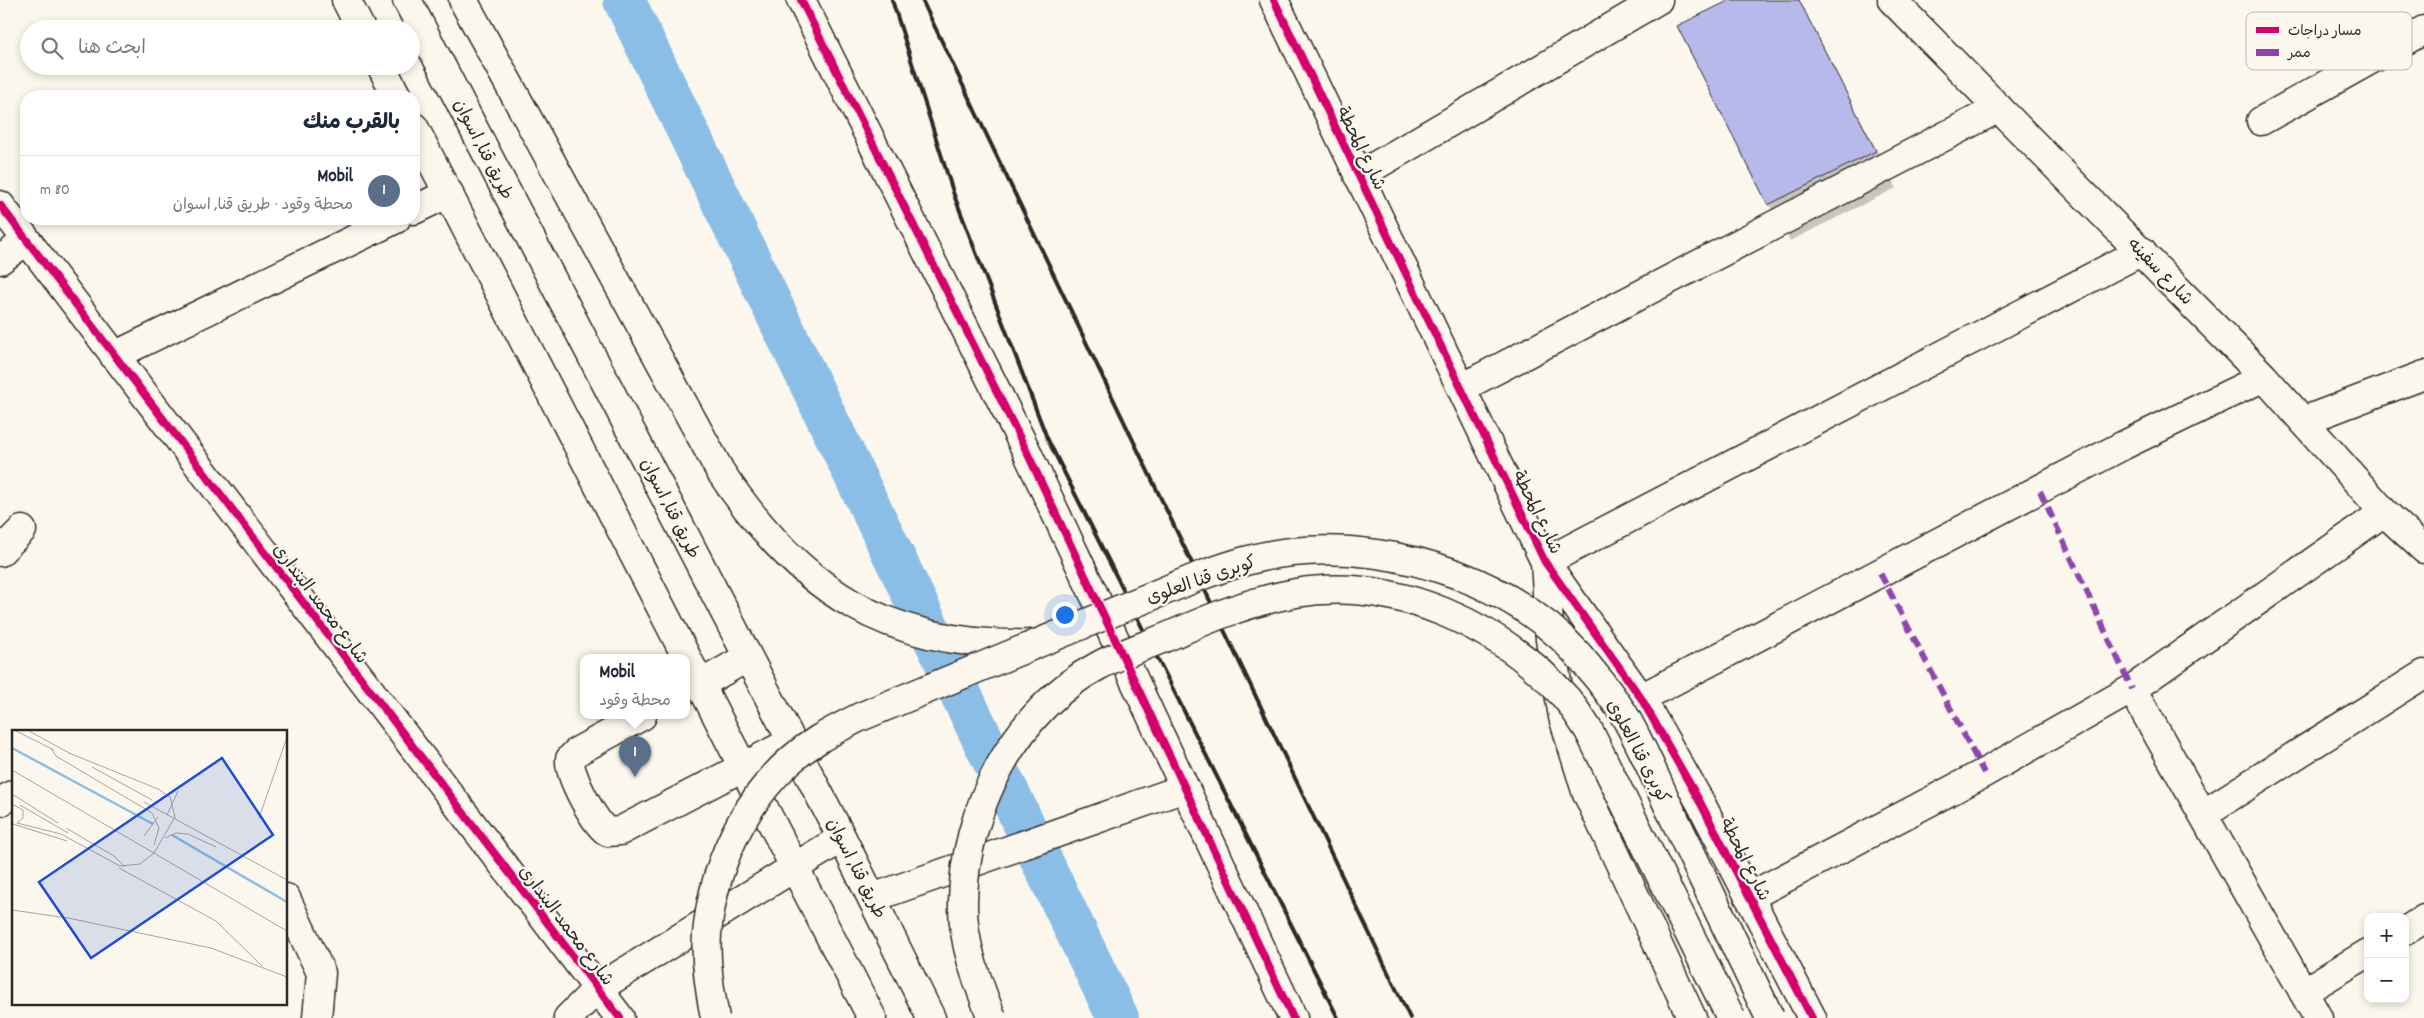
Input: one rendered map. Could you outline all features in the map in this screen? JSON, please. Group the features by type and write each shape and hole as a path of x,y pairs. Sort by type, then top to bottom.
{"main road":[{"path":"346,0 357,20"},
{"name":"طريق قنا, اسوان","path":"407,0 417,20"},
{"path":"463,0 720,471 745,508 772,541 804,571 839,597 874,616 913,631 952,640 992,645 1033,644"},
{"path":"801,0 1025,448 1293,1018"},
{"name":"شارع المحطة","path":"1274,0 1545,562 1641,698 1700,802 1812,1018"},
{"path":"1358,176 1658,0"},
{"name":"شارع سفينه","path":"1892,0 2142,251 2264,377 2384,512 2424,549"},
{"name":"طريق قنا, اسوان","path":"420,25 842,838 931,1018"},
{"path":"2412,37 2424,30"},
{"path":"2261,121 2352,70"},
{"path":"386,75 394,90"},
{"path":"1461,388 1999,108"},
{"path":"420,138 449,193 676,654"},
{"path":"420,207 449,193"},
{"name":"شارع محمد البندارى","path":"0,205 620,1018"},
{"path":"114,356 384,225"},
{"path":"0,260 26,241"},
{"path":"1545,562 2142,251"},
{"path":"2303,421 2424,375"},
{"path":"1641,698 2124,445 2264,377"},
{"path":"1749,896 1984,774 2132,689 2384,512"},
{"path":"0,552 22,530"},
{"name":"كوبرى قنا العلوى","path":"715,1018 708,983 707,936 714,890 729,845 752,805 782,769 818,740 860,717 1200,576 1245,560 1292,552 1340,550 1396,556 1451,571 1503,595 1550,628 1590,668 1623,714 1770,1018"},
{"name":"شارع المحطة","path":"1545,562 1550,640 1563,717 1586,791 1692,1018"},
{"name":"كوبرى قنا العلوى","path":"992,1018 969,953 963,903 967,856 979,811 999,768 1025,728 1058,694 1097,667 1211,618 1254,602 1298,592 1343,590 1397,597 1433,607 1474,626 1512,651 1541,674 1568,700 1589,731 1731,1018"},
{"path":"748,657 693,688 743,767 872,1018"},
{"path":"2203,814 2424,674"},
{"path":"2132,689 2318,1018"},
{"path":"637,719 578,751 570,759 570,770 598,824 608,832 620,831 792,741"},
{"path":"872,898 1185,788"},
{"path":"0,802 12,795"},
{"path":"568,1018 597,989 842,838"},
{"path":"288,902 321,973 317,1018"},
{"path":"2409,928 2424,919"},
{"path":"2303,992 2364,955"}],"building":[{"path":"1730,0 1799,0 1876,151 1768,205 1677,26"}],"waterway":[{"path":"624,0 1118,1018"}],"railway":[{"path":"892,0 954,195 1047,438 1338,1018"},
{"path":"922,0 1410,1018"}],"marked path":[{"path":"2040,491 2132,689"},
{"path":"1880,573 1984,773"}],"cycle path":[{"path":"801,0 1025,448 1293,1018"},
{"path":"1274,0 1545,562 1641,698 1700,802 1812,1018"},
{"path":"0,205 620,1018"}],"place":[{"name":"Mobil","path":"635,777"}]}
